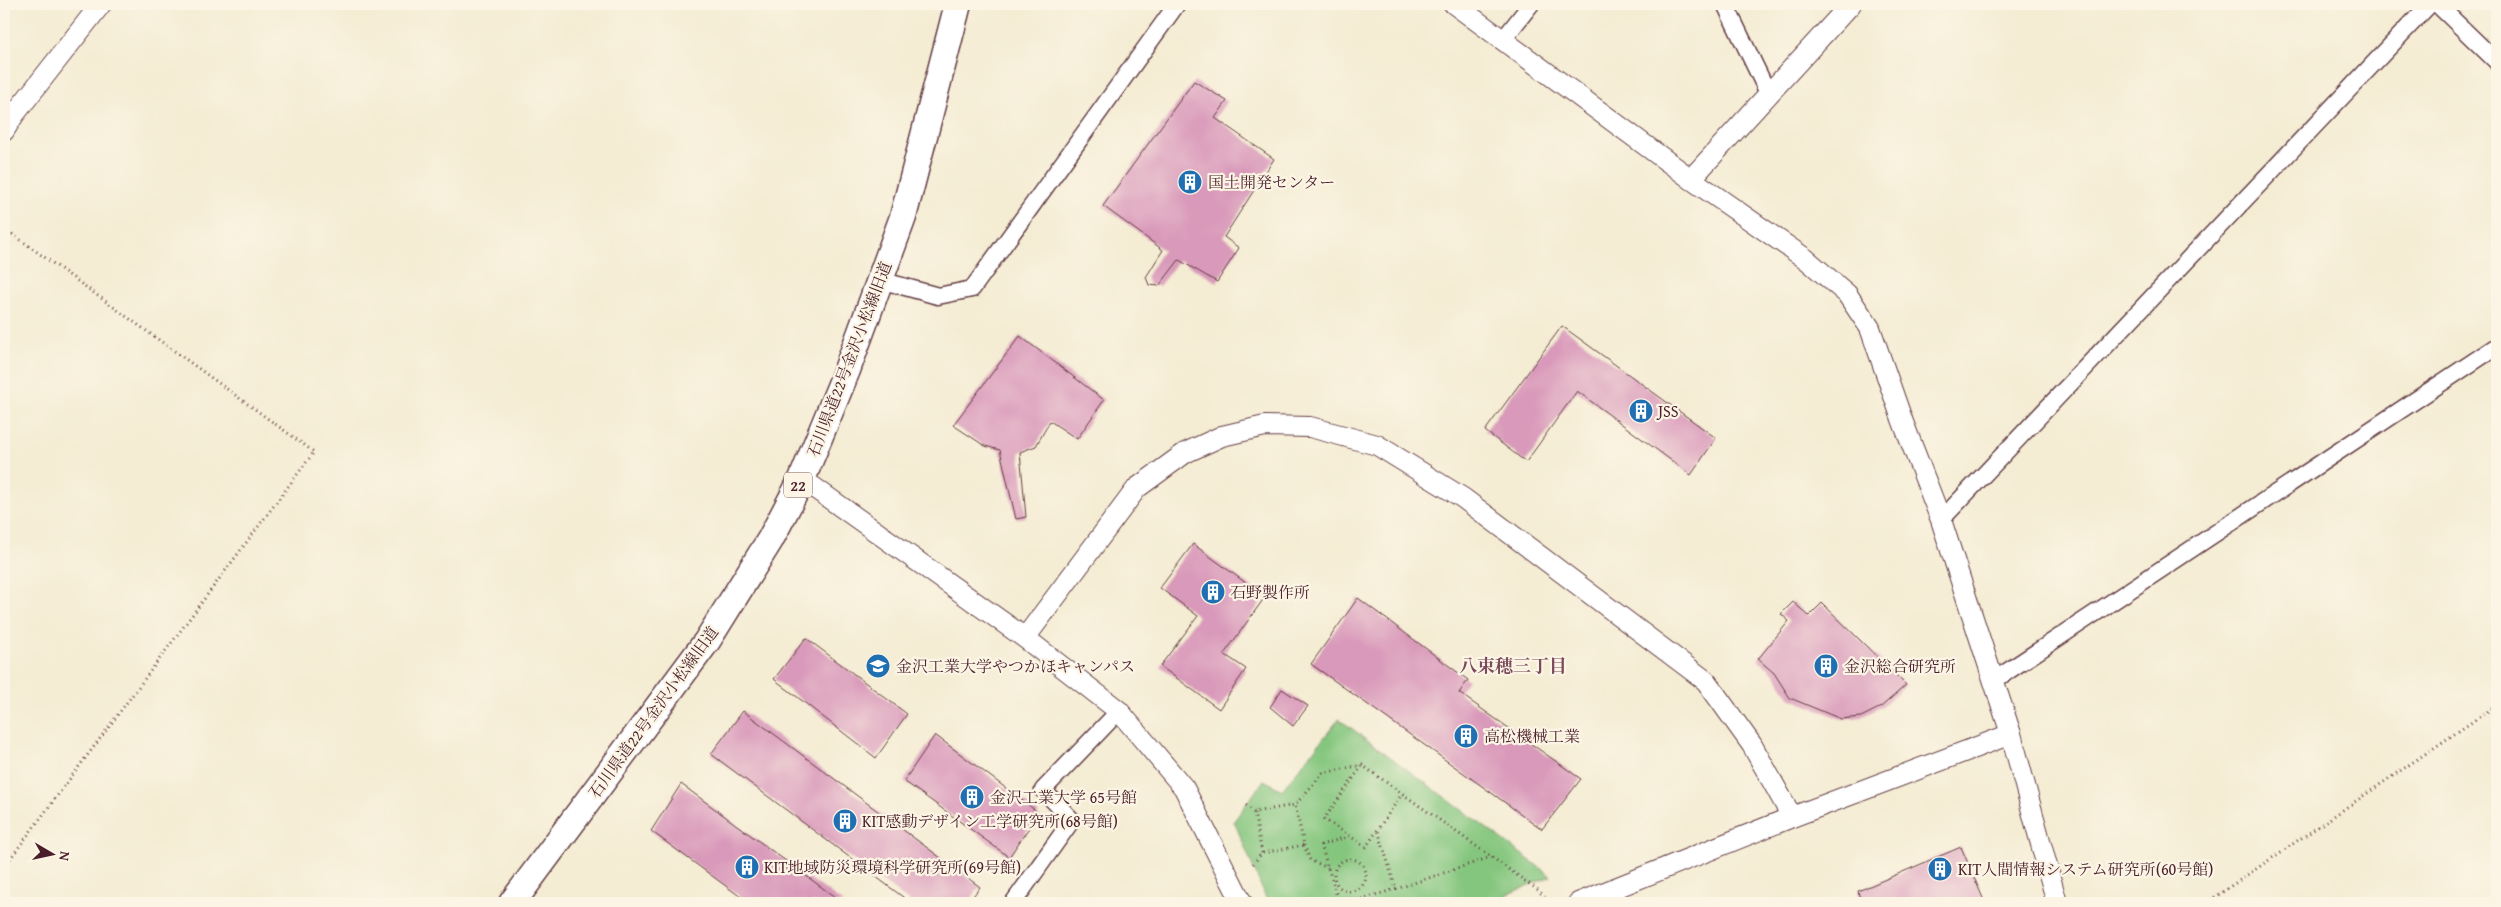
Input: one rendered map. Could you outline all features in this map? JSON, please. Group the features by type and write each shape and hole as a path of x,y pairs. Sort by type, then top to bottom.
{"main road":[{"name":"石川県道22号金沢小松線旧道","path":"512,903 707,641 770,540 802,479 847,370 903,217 958,4"}],"street":[{"path":"4,131 14,115 101,4"},
{"path":"880,280 938,296 972,289 1178,4"},
{"path":"1454,4 1691,179 1806,259 1847,294 1870,328 1903,422 1941,520 1992,681 2011,734 2057,903"},
{"path":"1502,41 1531,4"},
{"path":"1725,4 1768,93"},
{"path":"1691,179 1851,4"},
{"path":"1941,520 2430,4"},
{"path":"2437,4 2497,62"},
{"path":"1992,681 2497,346"},
{"path":"1025,638 1137,488 1185,453 1222,436 1265,426 1310,427 1377,444 1463,498 1706,681 1752,745 1792,817"},
{"path":"802,479 1025,638 1119,711 1184,788 1242,903"},
{"path":"1013,903 1072,820 1042,790 1119,711"},
{"path":"1578,903 1792,817 2011,734"}],"path":[{"path":"4,228 314,452 4,867"},
{"path":"2206,903 2497,704"},
{"path":"1362,765 1324,819 1366,847 1402,794"},
{"path":"1254,812 1295,805 1323,773 1362,765 1538,890 1550,903"},
{"path":"1246,805 1254,812 1262,853"},
{"path":"1295,805 1304,844 1310,860 1328,868"},
{"path":"1378,830 1396,889"},
{"path":"1339,903 1321,845 1350,836"},
{"path":"1253,864 1262,853 1304,844"},
{"path":"1347,903 1492,857"},
{"path":"1353,859 1362,864 1366,879 1360,887 1350,890 1340,887 1335,873 1339,863 1353,859"}],"green space":[{"path":"1339,719 1551,876 1488,903 1268,903 1234,821 1264,780 1282,790"}],"building":[{"name":"国土開発センター","path":"1194,81 1227,101 1215,118 1274,159 1224,237 1239,248 1217,282 1179,260 1159,286 1149,285 1146,277 1163,250 1103,206"},
{"name":"JSS","path":"1562,326 1716,438 1691,475 1577,391 1526,462 1485,431"},
{"path":"1020,336 1104,400 1077,439 1050,421 1036,446 1020,452 1026,517 1016,519 1000,450 985,446 953,425"},
{"path":"1193,544 1265,597 1224,654 1246,669 1219,709 1160,666 1198,616 1160,588"},
{"name":"高松機械工業","path":"1358,598 1468,680 1459,693 1581,779 1542,829 1311,664"},
{"name":"金沢総合研究所","path":"1793,602 1809,616 1822,603 1906,685 1881,707 1861,717 1841,719 1790,698 1774,673 1758,659 1789,621 1781,614"},
{"path":"806,638 907,714 876,758 774,679"},
{"path":"1282,689 1308,706 1293,726 1270,707"},
{"name":"KIT感動デザイン工学研究所(68号館)","path":"743,711 980,887 968,903 911,903 711,754"},
{"name":"金沢工業大学 65号館","path":"935,735 1039,813 1009,857 904,781"},
{"name":"KIT地域防災環境科学研究所(69号館)","path":"681,784 843,903 749,903 651,831"},
{"name":"KIT人間情報システム研究所(60号館)","path":"1961,847 1985,903 1861,903 1858,891"}],"place":[{"name":"国土開発センター","path":"1190,182"},
{"name":"JSS","path":"1641,411"},
{"name":"石野製作所","path":"1213,592"},
{"name":"金沢工業大学やつかほキャンパス","path":"878,666"},
{"name":"金沢総合研究所","path":"1826,666"},
{"name":"高松機械工業","path":"1466,736"},
{"name":"金沢工業大学 65号館","path":"972,797"},
{"name":"KIT感動デザイン工学研究所(68号館)","path":"845,821"},
{"name":"KIT地域防災環境科学研究所(69号館)","path":"747,867"},
{"name":"KIT人間情報システム研究所(60号館)","path":"1940,869"}],"district":[{"name":"八束穂三丁目","path":"1513,665"}]}
